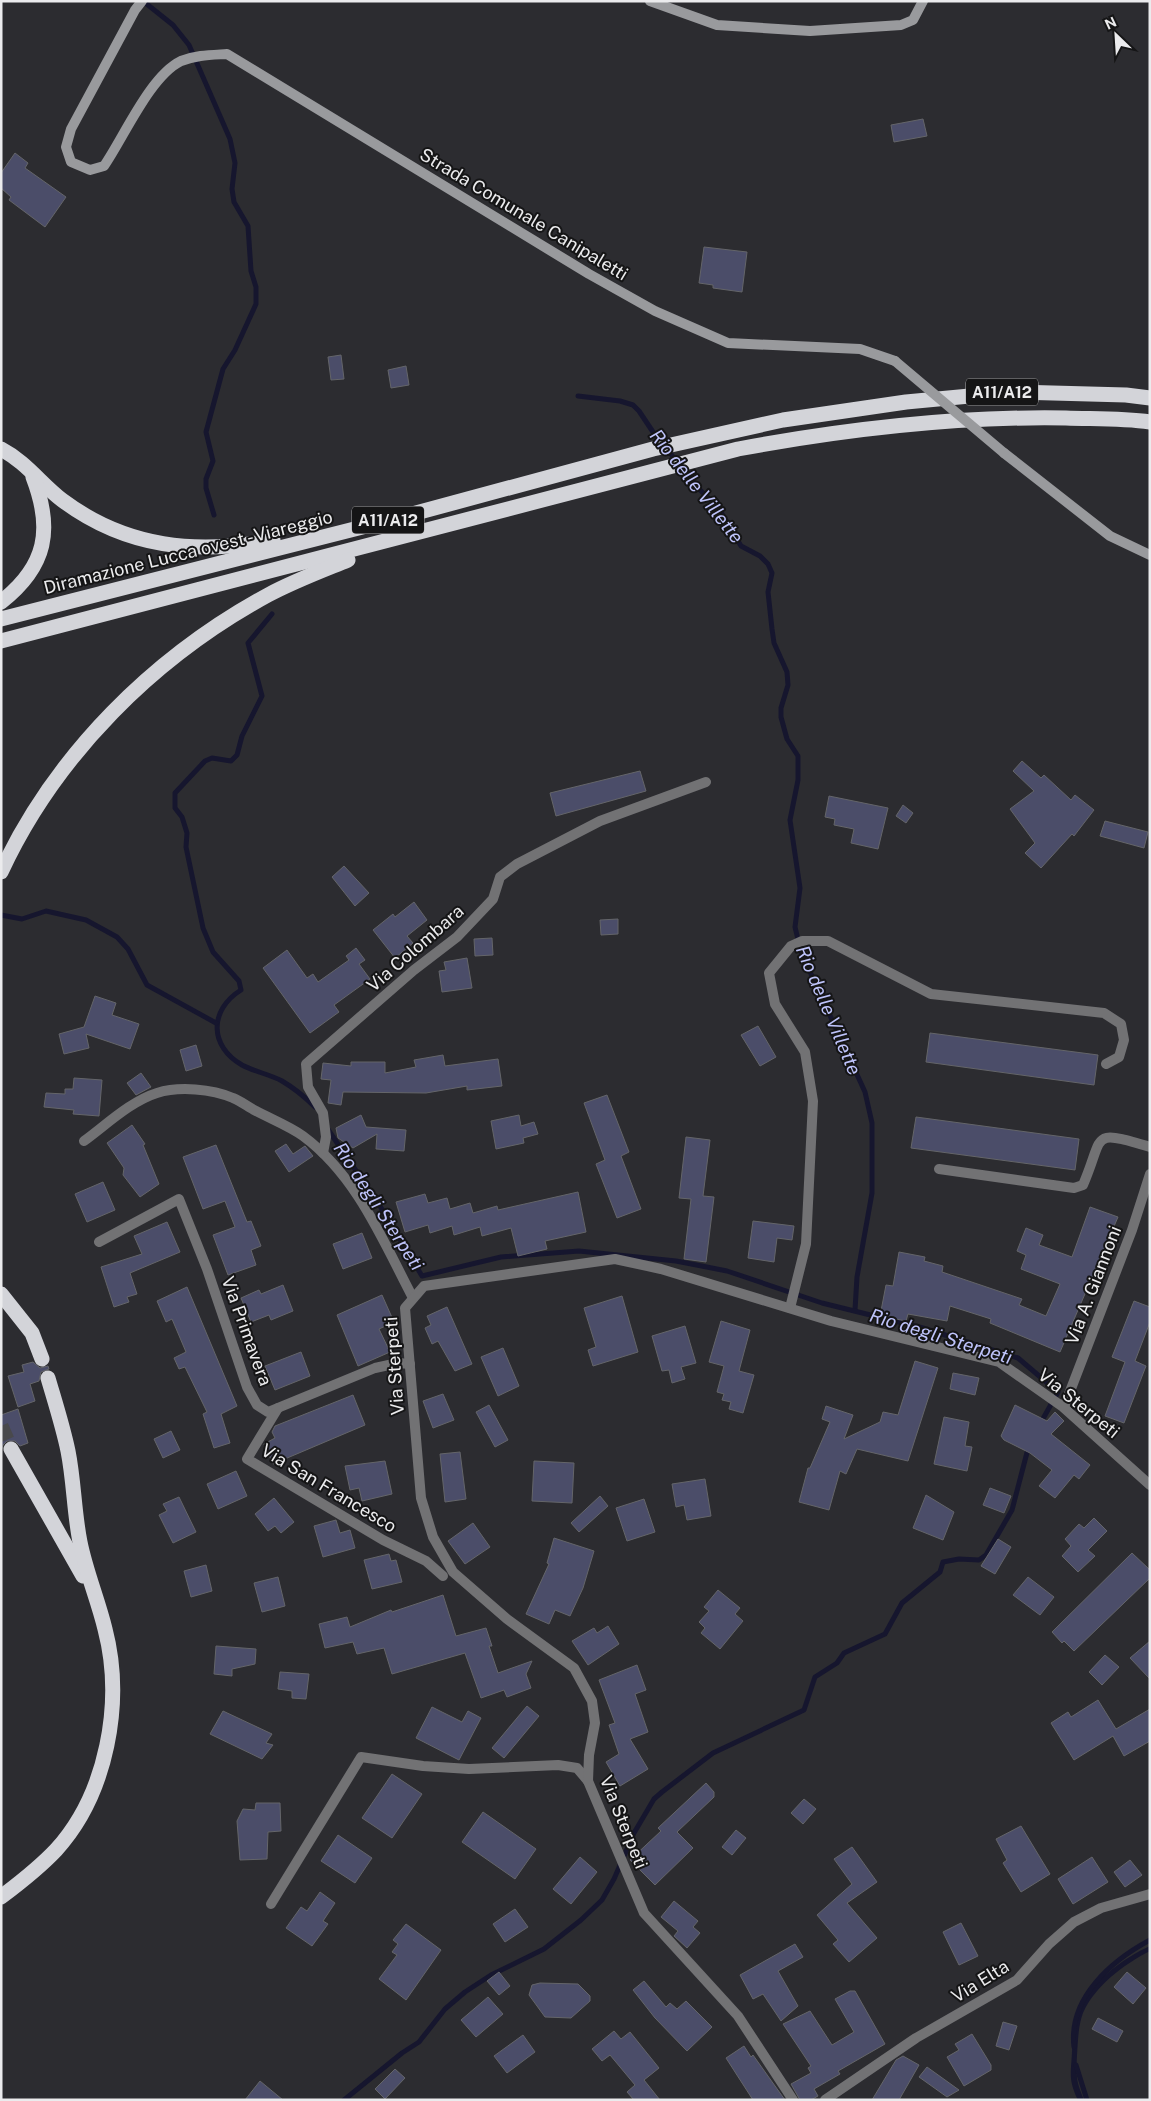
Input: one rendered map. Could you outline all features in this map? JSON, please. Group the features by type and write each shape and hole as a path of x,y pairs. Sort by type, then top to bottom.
{"highway":[{"name":"Diramazione Lucca ovest - Viareggio","path":"1,619 390,520 708,435 783,420 879,405 1012,392 1126,395 1150,398"},
{"name":"A11/A12","path":"1,641 738,449 809,436 885,426 1019,417 1150,422"},
{"path":"1,450 15,456 62,500 78,511 103,524 166,546 219,548 390,520"},
{"path":"1,602 23,582 33,567 43,538 45,522 42,501 30,471"},
{"path":"1,872 15,842 55,779 103,722 147,679 195,641 238,613 301,579 398,539"},
{"path":"1,1294 32,1333 42,1359"},
{"path":"1,1897 31,1875 57,1849 84,1808 98,1777 107,1742 113,1682 106,1629 94,1595 80,1542 68,1451 48,1378"},
{"path":"11,1449 94,1595"}],"street":[{"path":"650,1 717,25 810,31 902,25 913,20 923,1"},
{"name":"Strada Comunale Canipaletti","path":"141,3 71,129 66,147 71,162 90,170 104,166 154,84 180,62 202,55 227,54 590,274 655,311 728,343 860,349 894,361 1004,453 1110,536 1150,555"},
{"name":"Via Colombara","path":"323,1153 326,1137 323,1119 308,1086 306,1064 414,970 457,937 493,899 500,877 517,864 600,821 706,782"},
{"path":"791,1305 806,1244 813,1101 805,1052 775,1004 769,973 791,946 802,941 828,941 931,994 1104,1013 1121,1024 1124,1040 1119,1056 1106,1064"},
{"path":"84,1141 140,1101 157,1093 177,1090 207,1092 233,1098 301,1135 323,1153 347,1180 372,1218 413,1298"},
{"path":"939,1169 1074,1188 1083,1185 1097,1143 1104,1137 1114,1137 1150,1147"},
{"name":"Via A. Giannoni","path":"1064,1407 1132,1230 1150,1174"},
{"name":"Via Primavera","path":"99,1242 179,1200 207,1269 247,1386 257,1405 268,1412 375,1368 398,1363 410,1364"},
{"name":"Via Sterpeti","path":"793,2100 738,2016 644,1913 588,1780 588,1755 596,1723 592,1701 574,1668 507,1619 453,1572 433,1537 421,1498 405,1308 424,1286 615,1259 661,1269 791,1305 910,1341 1000,1362 1064,1407 1150,1485"},
{"name":"Via San Francesco","path":"278,1408 247,1459 383,1540 426,1561 442,1576"},
{"path":"271,1904 361,1757 422,1766 469,1769 558,1765 577,1768 588,1780"},
{"name":"Via Elta","path":"825,2100 916,2038 1017,1980 1049,1944 1074,1922 1101,1908 1150,1894"}],"shaded area":[{"path":"1150,1946 1150,1951 1130,1962 1103,1985 1088,2003 1083,2013 1078,2034 1077,2078 1084,2100 1078,2100 1071,2082 1071,2071 1074,2030 1079,2010 1091,1990 1109,1972 1129,1957"}],"building":[{"path":"923,119 927,136 894,142 891,125"},
{"path":"15,153 28,163 25,168 66,197 45,227 9,200 11,197 1,188 1,173"},
{"path":"704,247 747,252 742,292 713,288 713,285 699,283"},
{"path":"341,355 344,379 331,380 328,357"},
{"path":"406,366 409,385 391,388 388,370"},
{"path":"1022,761 1041,778 1044,775 1071,800 1075,795 1094,810 1074,836 1072,834 1041,868 1025,853 1035,843 1010,809 1034,791 1013,771"},
{"path":"640,771 646,791 556,816 550,793"},
{"path":"829,796 888,808 878,849 851,843 854,829 834,825 835,819 825,817"},
{"path":"903,805 913,813 906,823 896,816"},
{"path":"1105,821 1148,832 1144,848 1100,836"},
{"path":"344,866 369,893 355,906 332,877"},
{"path":"414,902 427,920 407,936 413,943 395,958 373,930 393,914 395,917"},
{"path":"618,919 618,934 601,935 600,920"},
{"path":"492,938 493,955 475,956 474,939"},
{"path":"356,948 365,960 359,964 370,979 334,1005 339,1012 310,1033 263,968 287,950 307,978 313,974 318,982 349,960 346,956"},
{"path":"467,958 472,988 442,992 439,971 446,970 444,962"},
{"path":"95,996 116,1003 112,1015 139,1024 130,1049 86,1034 89,1048 64,1054 59,1034 84,1027"},
{"path":"758,1026 776,1057 760,1066 741,1035"},
{"path":"930,1033 1098,1055 1094,1085 926,1062"},
{"path":"196,1045 202,1066 186,1071 180,1050"},
{"path":"443,1055 445,1066 498,1059 502,1086 467,1090 467,1086 426,1093 343,1092 341,1105 328,1103 331,1080 321,1079 323,1063 351,1066 351,1062 385,1062 385,1073 416,1067 414,1060"},
{"path":"141,1073 151,1087 136,1095 127,1083"},
{"path":"74,1078 102,1080 99,1116 73,1114 74,1110 44,1107 46,1093 65,1094 65,1089 73,1089"},
{"path":"607,1095 629,1152 621,1156 641,1209 617,1218 596,1164 605,1160 584,1103"},
{"path":"361,1115 366,1127 406,1130 404,1151 376,1149 377,1134 353,1148 338,1138 336,1128"},
{"path":"519,1115 521,1126 534,1122 538,1134 523,1138 524,1143 496,1149 491,1121"},
{"path":"916,1117 1079,1139 1075,1170 911,1148"},
{"path":"132,1125 145,1144 143,1145 159,1184 140,1197 123,1175 124,1168 107,1143"},
{"path":"686,1137 710,1140 703,1196 714,1197 706,1262 684,1259 691,1199 679,1198"},
{"path":"286,1144 293,1154 305,1146 313,1156 289,1172 275,1151"},
{"path":"216,1145 247,1222 251,1221 261,1246 251,1250 256,1265 228,1275 213,1235 235,1227 225,1201 203,1209 183,1157"},
{"path":"103,1182 115,1210 87,1222 75,1194"},
{"path":"578,1192 586,1232 545,1241 547,1249 518,1256 511,1228 482,1236 480,1227 454,1235 452,1226 430,1233 428,1225 405,1232 396,1202 425,1194 428,1203 447,1198 450,1209 470,1203 473,1213 497,1206 498,1210"},
{"path":"1090,1207 1118,1217 1060,1352 990,1323 991,1319 950,1306 947,1321 908,1314 906,1321 880,1316 886,1285 893,1286 899,1252 925,1257 924,1261 943,1266 942,1272 1022,1299 1019,1305 1046,1316 1060,1284 1021,1269 1026,1255 1017,1251 1026,1228 1043,1235 1039,1245 1072,1257"},
{"path":"753,1221 794,1226 792,1240 777,1238 774,1262 748,1258"},
{"path":"167,1222 180,1252 130,1273 137,1294 127,1297 129,1302 114,1307 101,1267 142,1254 134,1236"},
{"path":"362,1233 372,1258 343,1269 333,1244"},
{"path":"283,1285 293,1311 271,1320 269,1315 251,1322 241,1298 259,1290 261,1294"},
{"path":"187,1287 237,1406 221,1414 230,1443 214,1448 203,1414 207,1412 185,1367 179,1369 174,1358 186,1352 172,1319 166,1322 157,1301"},
{"path":"382,1295 394,1322 379,1329 390,1352 358,1366 337,1315"},
{"path":"622,1296 638,1352 593,1366 588,1350 596,1347 584,1308"},
{"path":"1134,1301 1150,1307 1150,1322 1135,1361 1146,1366 1124,1423 1105,1416 1125,1362 1112,1357"},
{"path":"447,1307 472,1364 455,1371 438,1341 432,1344 425,1328 431,1325 427,1316"},
{"path":"721,1321 750,1330 739,1371 754,1375 743,1413 729,1409 731,1402 722,1400 724,1394 717,1392 724,1366 709,1362"},
{"path":"685,1326 696,1363 681,1367 685,1379 672,1383 669,1370 662,1371 652,1336"},
{"path":"503,1348 519,1386 498,1396 481,1357"},
{"path":"301,1352 310,1376 275,1390 265,1366"},
{"path":"915,1361 938,1368 908,1461 857,1449 846,1474 840,1471 829,1510 799,1502 808,1468 810,1468 830,1422 822,1419 826,1406 853,1415 844,1439 880,1422 883,1412 898,1415"},
{"path":"33,1362 40,1368 48,1366 49,1369 41,1372 39,1381 30,1384 35,1401 18,1407 8,1376 24,1372 22,1365"},
{"path":"953,1373 979,1378 975,1395 950,1389"},
{"path":"443,1394 454,1420 433,1428 423,1401"},
{"path":"353,1395 365,1425 273,1464 264,1444 275,1438 272,1432 275,1426"},
{"path":"489,1405 508,1440 495,1447 476,1412"},
{"path":"1015,1405 1047,1421 1055,1412 1064,1421 1051,1434 1090,1465 1079,1479 1074,1475 1055,1498 1039,1486 1052,1470 1030,1453 1004,1440 1001,1436"},
{"path":"18,1409 28,1443 20,1446 15,1441 7,1441 3,1445 1,1452 1,1415"},
{"path":"944,1417 969,1422 965,1446 972,1447 967,1471 934,1464"},
{"path":"171,1431 180,1450 163,1458 154,1439"},
{"path":"460,1452 466,1499 445,1502 440,1454"},
{"path":"385,1461 392,1494 362,1501 359,1488 350,1490 345,1466"},
{"path":"534,1461 574,1463 572,1503 532,1501"},
{"path":"236,1471 247,1496 218,1509 207,1484"},
{"path":"705,1479 711,1516 687,1520 684,1505 676,1507 672,1484"},
{"path":"990,1488 1011,1496 1004,1513 983,1505"},
{"path":"926,1495 954,1512 943,1540 913,1528"},
{"path":"600,1496 608,1506 579,1532 571,1523"},
{"path":"179,1497 196,1532 173,1543 159,1515 167,1511 163,1504"},
{"path":"274,1498 294,1522 281,1533 275,1526 268,1531 255,1514"},
{"path":"644,1499 655,1532 627,1541 616,1508"},
{"path":"1094,1518 1107,1531 1088,1550 1095,1556 1078,1572 1062,1556 1071,1546 1065,1539 1079,1524 1084,1528"},
{"path":"336,1520 340,1533 350,1530 355,1548 323,1557 314,1526"},
{"path":"473,1523 490,1547 465,1564 448,1541"},
{"path":"554,1538 594,1551 583,1588 570,1616 555,1610 549,1624 526,1614 549,1564 547,1563"},
{"path":"998,1539 1011,1547 995,1574 981,1566"},
{"path":"1132,1553 1150,1570 1150,1578 1074,1651 1064,1641 1062,1643 1052,1632"},
{"path":"389,1554 391,1561 396,1560 402,1582 372,1589 364,1560"},
{"path":"206,1565 212,1591 191,1597 184,1571"},
{"path":"278,1577 285,1606 262,1612 254,1583"},
{"path":"1028,1577 1054,1597 1040,1615 1013,1595"},
{"path":"718,1590 740,1608 735,1614 743,1621 720,1649 701,1633 705,1628 699,1622 709,1611 704,1607"},
{"path":"443,1595 456,1636 486,1628 492,1646 489,1646 498,1673 532,1661 526,1674 531,1688 507,1697 504,1690 481,1698 465,1653 392,1674 384,1648 357,1654 353,1642 325,1648 319,1624 347,1617 350,1627 391,1610 392,1612"},
{"path":"608,1626 619,1644 588,1665 572,1641 594,1628 597,1633"},
{"path":"1150,1641 1150,1679 1130,1658"},
{"path":"216,1646 256,1649 255,1664 232,1669 232,1676 214,1674"},
{"path":"1105,1655 1119,1667 1102,1685 1089,1672"},
{"path":"637,1665 646,1690 635,1694 648,1732 630,1739 648,1769 620,1786 606,1762 619,1754 609,1725 615,1723 599,1680"},
{"path":"280,1672 309,1674 306,1699 292,1698 292,1691 278,1689"},
{"path":"1098,1700 1116,1729 1150,1709 1150,1741 1124,1756 1113,1736 1074,1760 1051,1723 1068,1712 1071,1717"},
{"path":"527,1706 539,1716 504,1758 492,1748"},
{"path":"432,1707 462,1722 468,1711 481,1718 459,1760 416,1738"},
{"path":"223,1711 272,1734 266,1743 273,1745 262,1759 210,1734"},
{"path":"392,1774 422,1794 392,1838 362,1818"},
{"path":"706,1783 714,1792 714,1797 677,1832 693,1848 655,1885 630,1860 661,1831 658,1828"},
{"path":"804,1799 816,1809 803,1824 791,1813"},
{"path":"256,1803 280,1803 281,1831 268,1832 267,1859 240,1860 237,1821 243,1809 255,1810"},
{"path":"483,1812 536,1849 515,1879 462,1842"},
{"path":"1021,1826 1050,1874 1021,1892 1003,1863 1007,1860 996,1839"},
{"path":"736,1830 746,1838 732,1855 722,1847"},
{"path":"338,1835 372,1858 355,1883 321,1861"},
{"path":"852,1847 877,1882 847,1903 877,1938 849,1962 833,1944 838,1940 817,1915 852,1884 834,1859"},
{"path":"580,1857 597,1872 571,1904 553,1889"},
{"path":"1092,1857 1108,1882 1073,1904 1058,1879"},
{"path":"1130,1860 1142,1875 1125,1887 1114,1872"},
{"path":"320,1892 335,1903 323,1921 328,1924 312,1946 286,1928 301,1907 307,1911"},
{"path":"674,1901 698,1921 693,1927 700,1933 687,1948 674,1936 678,1931 661,1917"},
{"path":"515,1909 528,1927 505,1942 493,1924"},
{"path":"961,1923 978,1956 959,1965 943,1932"},
{"path":"406,1924 441,1950 406,2000 379,1979 397,1955 392,1952 398,1944 393,1940"},
{"path":"795,1944 803,1957 778,1971 798,2006 781,2021 763,1994 753,1999 740,1975"},
{"path":"499,1972 510,1986 499,1995 487,1981"},
{"path":"1127,1972 1146,1988 1133,2004 1114,1987"},
{"path":"644,1981 666,2007 670,2003 677,2009 686,2001 712,2027 687,2051 655,2018 633,1990"},
{"path":"540,1983 578,1984 590,1996 590,2001 571,2018 545,2017 529,1995 532,1985"},
{"path":"850,1991 855,1991 885,2044 838,2071 840,2074 814,2089 818,2096 811,2100 800,2100 791,2084 811,2073 808,2068 811,2066 783,2024 810,2011 832,2045 854,2032 835,1999"},
{"path":"488,1997 503,2014 476,2037 461,2020"},
{"path":"1098,2018 1123,2031 1117,2042 1092,2029"},
{"path":"1003,2022 1017,2026 1009,2050 996,2046"},
{"path":"614,2031 621,2039 630,2032 659,2068 644,2080 660,2100 634,2100 627,2092 635,2085 610,2055 602,2061 592,2049"},
{"path":"972,2034 991,2065 991,2070 964,2086 947,2057 959,2050 955,2044"},
{"path":"523,2035 535,2052 507,2073 494,2056"},
{"path":"744,2046 751,2057 753,2055 785,2100 753,2100 726,2058"},
{"path":"903,2056 919,2065 899,2100 872,2100 896,2060"},
{"path":"927,2067 959,2090 947,2097 919,2077"},
{"path":"395,2069 405,2078 385,2099 375,2089"},
{"path":"260,2081 283,2100 245,2100"}],"waterway":[{"path":"143,1 173,25 189,45 230,139 235,163 232,189 234,202 248,226 251,271 256,287 256,304 235,350 223,369 206,432 213,461 206,479 206,488 214,515"},
{"name":"Rio delle Villette","path":"578,396 620,401 633,405 700,490 718,507 741,546 760,556 768,564 772,573 768,592 772,629 774,643 787,672 788,685 781,708 781,717 787,739 798,756 798,780 790,820 800,888 795,927 801,952 865,1092 872,1123 872,1193 857,1277 855,1310"},
{"path":"272,614 248,643 262,696 242,736 237,755 231,761 212,758 205,761 175,793 175,808 182,817 187,833 186,847 203,928 213,952 239,981 241,990 223,1007 219,1018 217,1028 223,1048 242,1065 282,1081 315,1107"},
{"name":"Rio degli Sterpeti","path":"1,915 22,919 46,911 86,920 117,937 128,949 147,985 216,1023"},
{"name":"Rio degli Sterpeti","path":"327,1128 380,1206 422,1276 501,1257 579,1251 676,1261 727,1271 822,1303 923,1328 1018,1358 1058,1392 1040,1424"},
{"name":"Rio degli Sterpeti","path":"344,2100 402,2053 419,2042 445,2009 465,1992 491,1975 544,1949 581,1920 602,1900 614,1879 634,1833 654,1799 662,1792 713,1753 804,1710 815,1677 837,1663 844,1653 885,1634 902,1603 940,1572 943,1562 959,1559 979,1560 986,1555 1012,1510 1029,1445"},
{"path":"1074,2047 1074,2029 1085,1997 1107,1970 1150,1940"},
{"path":"1076,2065 1087,2100"}],"tunnel":[{"path":"1,1426 11,1449"}]}
